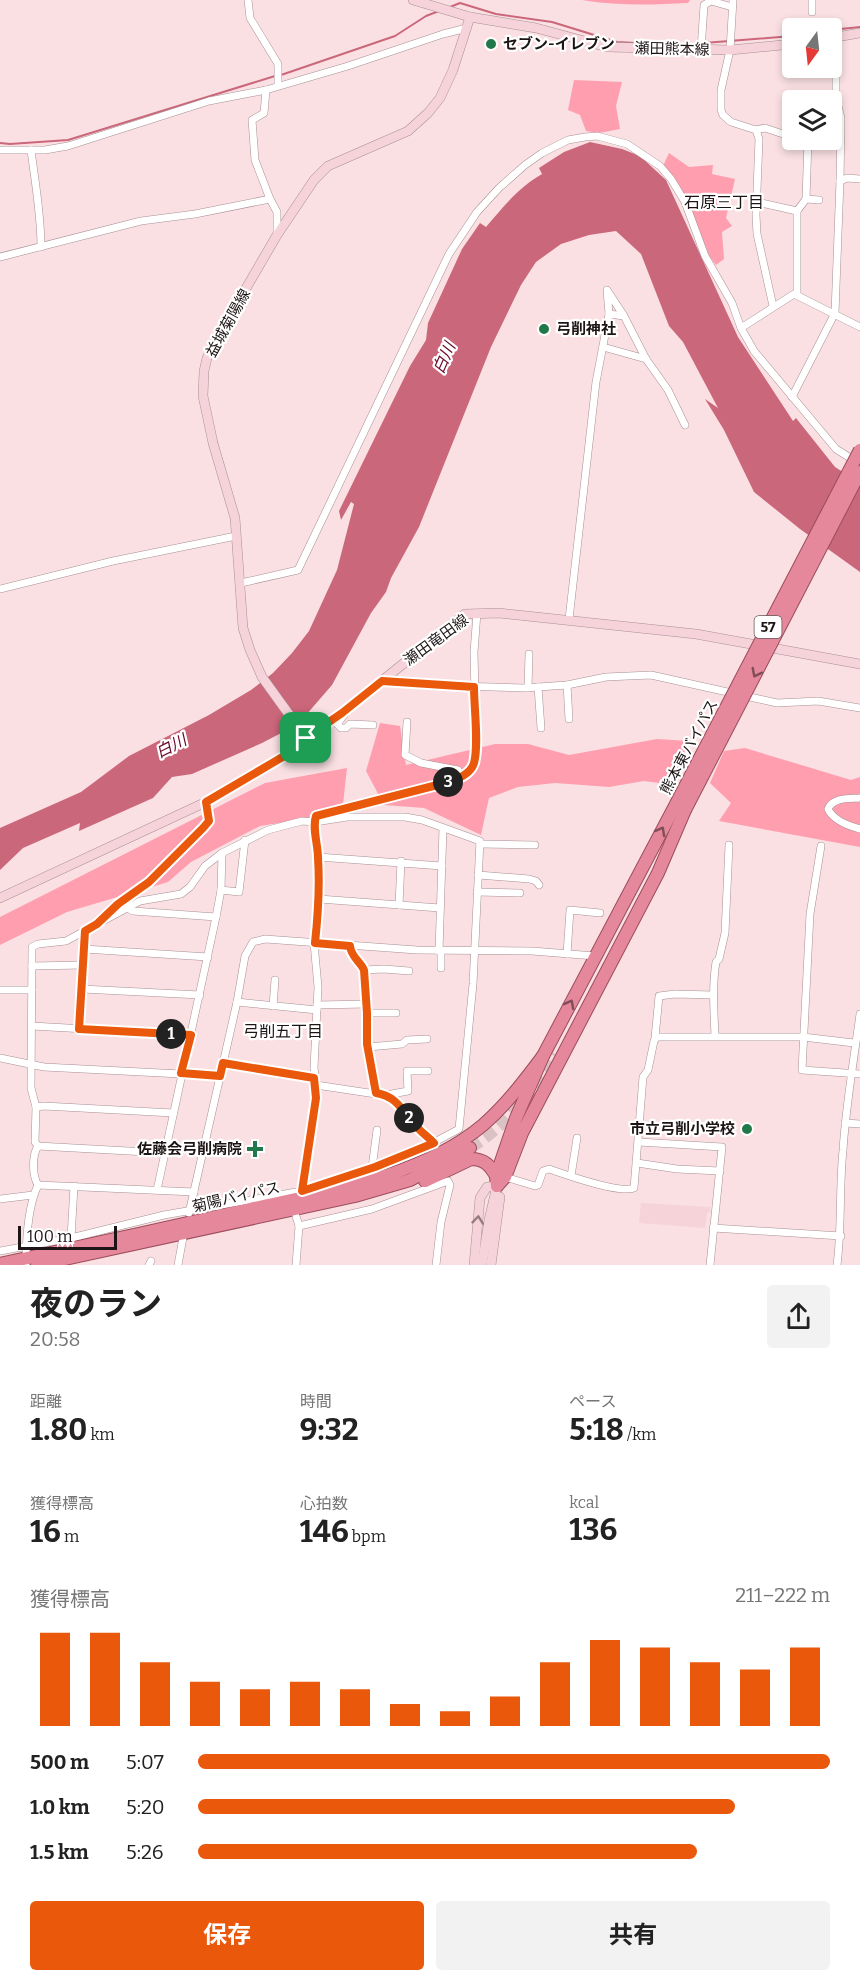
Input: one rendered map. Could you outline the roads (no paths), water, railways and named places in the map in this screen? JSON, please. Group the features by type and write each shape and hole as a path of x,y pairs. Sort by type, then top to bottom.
{"highway":[{"name":"熊本東バイパス","path":"680,807 860,450"},
{"name":"熊本東バイパス","path":"551,1055 595,956 680,807 860,472"},
{"path":"499,1180 522,1105 658,873 680,807"},
{"path":"499,1180 528,1121 551,1055"},
{"name":"菊陽バイパス","path":"0,1264 30,1263 185,1229 390,1174 452,1145 483,1125 551,1055"},
{"path":"500,1108 511,1104 522,1105 526,1107 528,1121"},
{"name":"菊陽バイパス","path":"185,1229 234,1223 333,1202 392,1186 425,1173 470,1148"},
{"path":"234,1223 297,1221 424,1182 471,1159 478,1159 488,1164 499,1180"}],"main road":[{"name":"瀬田熊本線","path":"414,0 470,17 536,28 607,47 701,49 730,45 782,44"},
{"name":"益城菊陽線","path":"306,738 262,677 243,628 235,518 213,443 203,396 204,370 213,346 277,235 314,180 328,166 408,131 428,113 440,98 453,70 470,17"},
{"path":"842,36 860,33"},
{"name":"瀬田竜田線","path":"0,898 206,802 291,752 465,614 569,619 696,634 860,664"},
{"path":"474,1265 480,1198 487,1187 499,1180"},
{"path":"482,1265 489,1220 499,1180"},
{"path":"491,1265 500,1194 499,1180"}],"street":[{"path":"248,0 250,18 278,64 278,85"},
{"path":"812,0 812,12"},
{"path":"701,49 704,5 711,1 732,3 730,45 721,90 721,110 731,123 756,130 765,128 782,134"},
{"path":"0,150 31,150 68,146 209,101 266,90 467,28"},
{"path":"266,90 264,113 252,120 255,160 277,212 277,235"},
{"path":"756,130 759,140 757,234 773,306"},
{"path":"241,583 298,570 449,254 477,212 499,188 525,165 568,140 597,136 627,144 660,166 685,201 705,256 732,303 741,328 754,351 836,449 860,463"},
{"path":"31,150 35,189 41,215 41,247"},
{"path":"797,295 796,211 806,199 807,150"},
{"path":"792,397 835,314 840,150"},
{"path":"840,180 860,179"},
{"path":"806,199 819,200"},
{"path":"0,257 141,221 270,200"},
{"path":"757,202 796,211"},
{"path":"569,619 596,382 609,314 607,290 624,315 646,359 668,390 685,425"},
{"path":"741,328 773,306 790,296 797,295 860,327"},
{"path":"609,314 624,315"},
{"path":"603,347 646,359"},
{"path":"0,589 113,561 236,536"},
{"path":"302,1191 316,1098 314,1059 318,987 315,943 319,899 316,816 453,781 462,777 474,764 477,613"},
{"path":"528,688 529,654"},
{"path":"373,725 350,724 346,728 340,728 337,724 383,681 396,672"},
{"path":"383,681 528,688 567,685 606,677 651,675 777,703 818,701 860,708"},
{"path":"567,685 569,718"},
{"path":"538,687 541,728"},
{"path":"407,722 405,755 421,763 458,770 462,777"},
{"path":"860,798 832,802 828,809 830,814 840,821 860,829"},
{"path":"97,924 118,904 168,865 203,828 209,821 206,802"},
{"path":"0,1251 71,1238 164,1215 302,1191 372,1168 434,1143 459,1129 467,1059 480,841 422,820 405,817 347,817 315,822 302,821 268,830 222,853 205,866 190,887 181,894 140,901 66,941 38,944 32,947 31,1088 36,1107 35,1142 38,1146"},
{"path":"441,968 440,908 443,828"},
{"path":"221,890 239,892 245,840"},
{"path":"480,844 535,845"},
{"path":"715,1036 713,995 715,964 719,959 725,933 729,845"},
{"path":"821,846 810,914 802,1070 860,1074"},
{"path":"157,1190 216,917 221,890 222,853"},
{"path":"318,857 401,861 442,866"},
{"path":"399,905 401,861"},
{"path":"478,875 529,879 536,881 539,885"},
{"path":"477,892 520,893"},
{"path":"319,899 440,908"},
{"path":"127,908 133,911 216,917"},
{"path":"567,954 570,910 600,913"},
{"path":"79,1029 85,931"},
{"path":"178,1265 237,1002 245,956 253,942 265,939 440,951 595,956"},
{"path":"350,946 351,954 364,970 368,1047 376,1093"},
{"path":"84,950 208,957"},
{"path":"32,966 83,965"},
{"path":"364,970 409,971"},
{"path":"273,1006 275,980"},
{"path":"82,989 200,995"},
{"path":"0,990 32,990"},
{"path":"499,1180 535,1186 538,1185 542,1173 547,1169 604,1186 632,1190 637,1163 643,1077 648,1070 655,1038 659,996 713,995"},
{"path":"237,1002 273,1006 367,1009 396,1013"},
{"path":"837,1265 841,1236 842,1153 854,1043 859,1035 860,1014"},
{"path":"32,1026 191,1035"},
{"path":"655,1038 662,1036 803,1037 854,1043"},
{"path":"368,1047 427,1039"},
{"path":"0,1058 44,1067 220,1076"},
{"path":"223,1063 386,1095 396,1101 417,1127 434,1143"},
{"path":"386,1095 408,1091 407,1071 428,1071"},
{"path":"36,1107 173,1113"},
{"path":"845,1123 860,1124"},
{"path":"372,1168 376,1130"},
{"path":"571,1176 577,1137"},
{"path":"639,1142 722,1147 710,1265 716,1265"},
{"path":"38,1146 165,1153"},
{"path":"38,1146 35,1151 34,1179 38,1185"},
{"path":"637,1163 676,1169 720,1171"},
{"path":"296,1265 297,1221 372,1209 448,1182 450,1185 441,1222 436,1265"},
{"path":"38,1185 194,1192"},
{"path":"30,1263 27,1245 33,1195 38,1185"},
{"path":"71,1238 74,1186"},
{"path":"0,1199 33,1195"},
{"path":"713,1228 841,1236"}],"water":[{"name":"白川","path":"590,142 622,149 640,156 666,180 738,337 793,421 796,418 835,467 860,483 860,572 800,529 754,492 724,430 705,399 718,408 683,342 669,326 641,254 616,231 589,235 561,244 536,262 521,285 491,347 419,527 391,578 386,592 371,613 332,685 306,715 289,729 262,743 192,774 172,777 153,798 79,831 80,823 23,848 0,870 0,828 81,792 129,756 209,715 251,690 273,673 292,653 309,631 337,570 354,504 351,502 341,520 339,511 410,366 426,340 428,323 462,249 480,223 486,227 519,191 542,174 539,168 564,152"}],"waterway":[{"path":"450,7 460,3 496,14 552,22 617,42 654,44"},
{"path":"281,75 395,36 426,16 439,11"},
{"path":"842,29 860,27"},
{"path":"704,43 782,37"},
{"path":"0,143 68,140 275,76"}],"tunnel":[{"path":"470,1148 508,1118 538,1081 555,1054"}],"place":[{"name":"セブン-イレブン","path":"491,44"},
{"name":"弓削神社","path":"544,329"},
{"name":"市立弓削小学校","path":"747,1129"},
{"name":"佐藤会弓削病院","path":"255,1149"}],"district":[{"name":"石原三丁目","path":"724,202"},
{"name":"弓削五丁目","path":"283,1031"}]}
